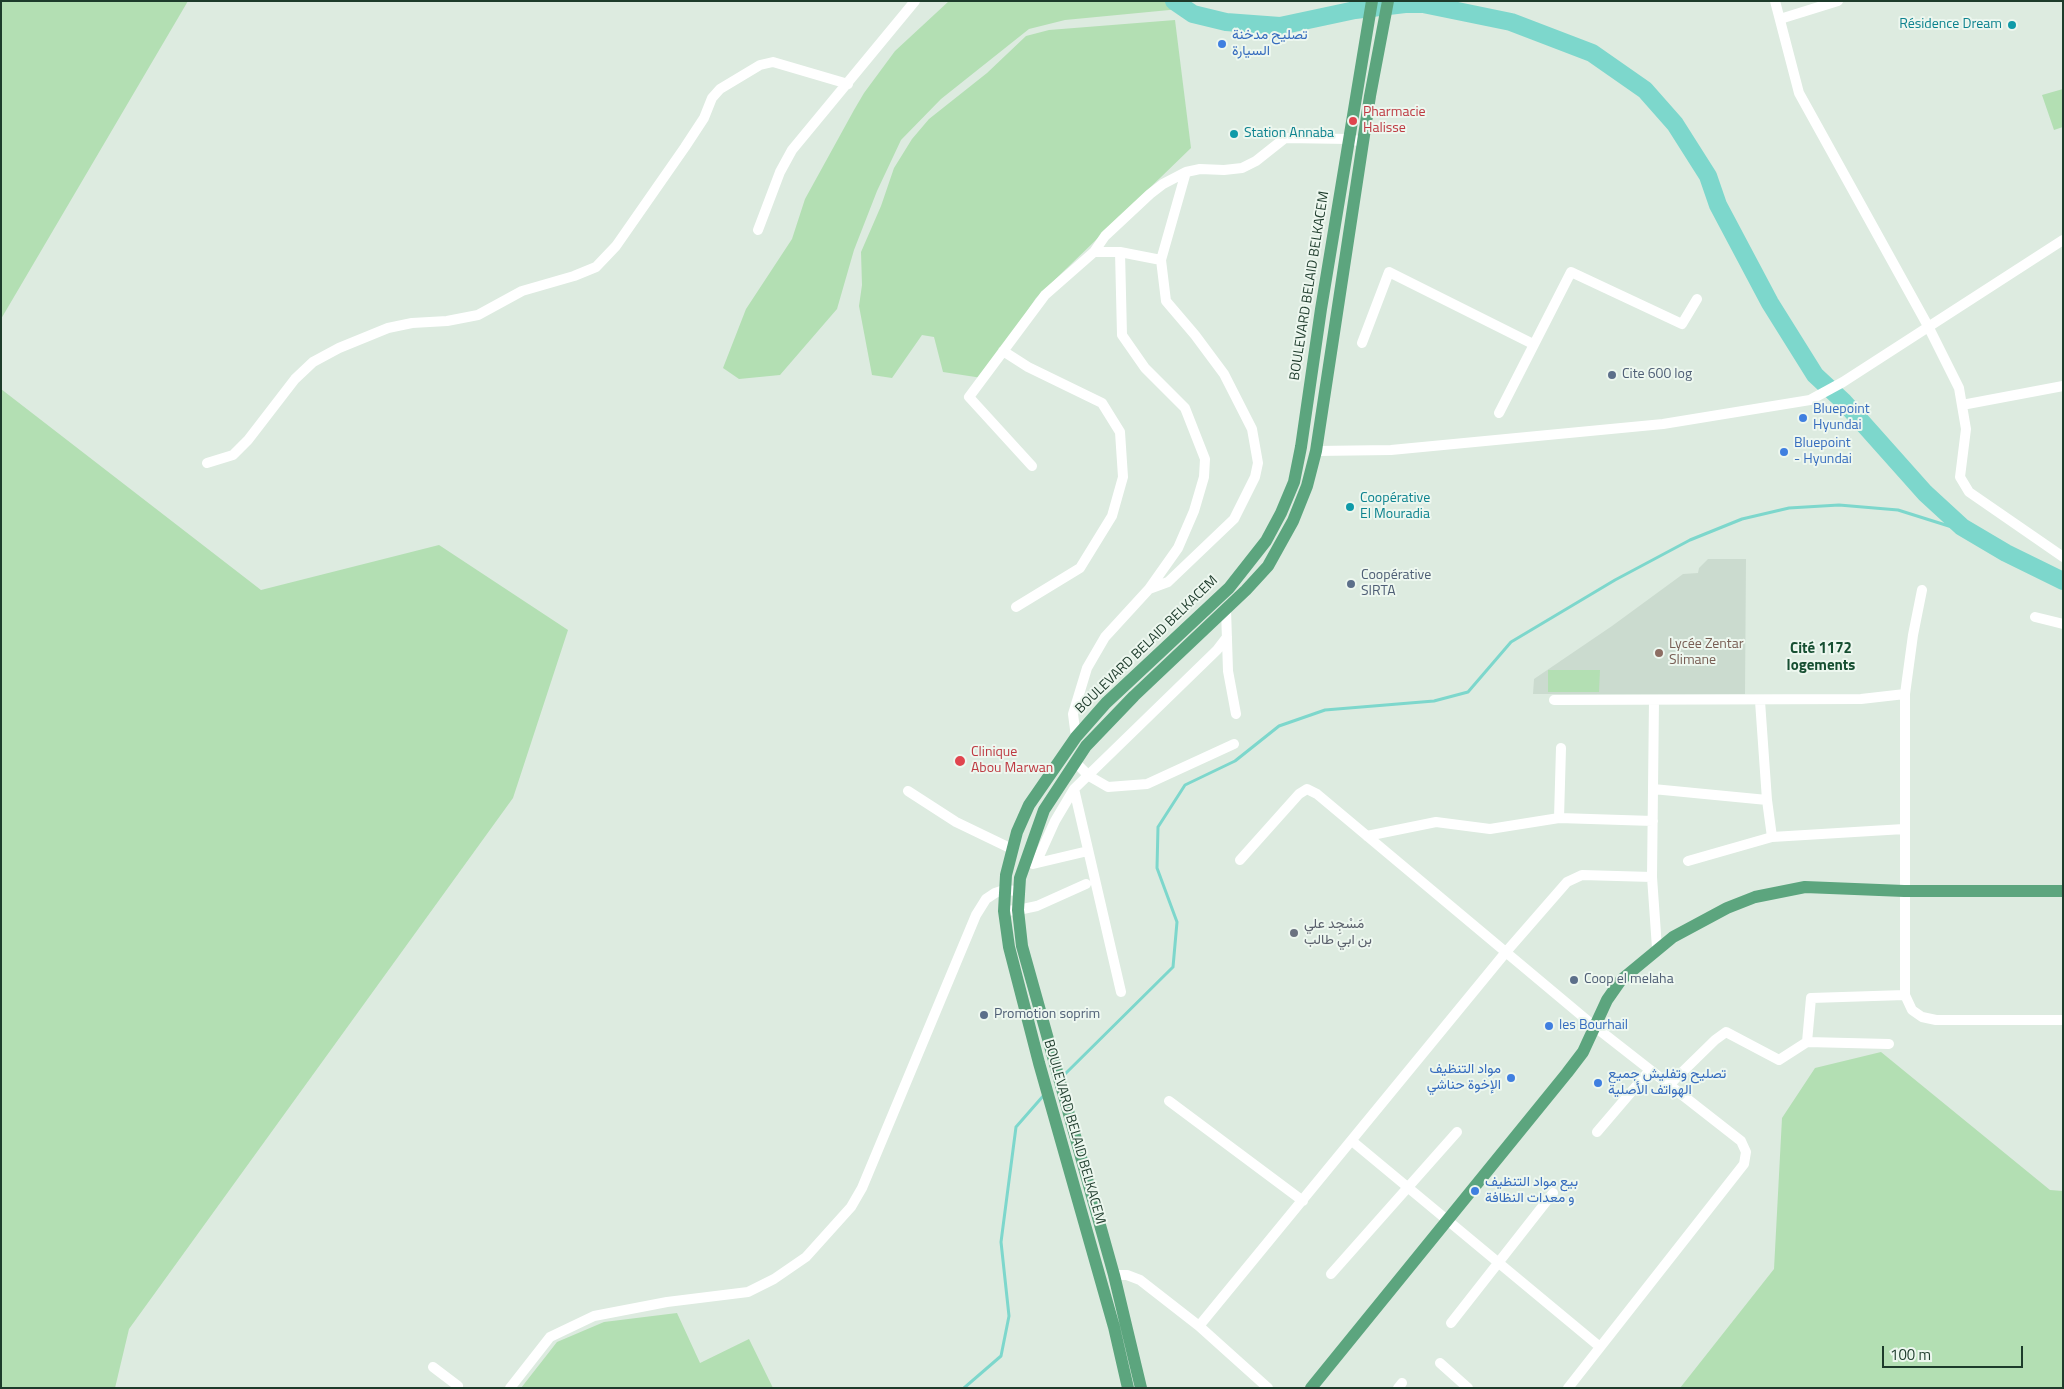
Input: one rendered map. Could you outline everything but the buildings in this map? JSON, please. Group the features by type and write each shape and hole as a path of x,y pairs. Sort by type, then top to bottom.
{"main road":[{"name":"BOULEVARD BELAID BELKACEM","path":"1140,1388 1114,1275 1022,946 1018,891 1030,864 1044,810 1086,746 1113,717 1268,566 1293,521 1307,486 1316,451 1363,142 1387,6"},
{"name":"BOULEVARD BELAID BELKACEM","path":"1128,1388 1111,1318 1038,1063 1009,948 1004,910 1004,890 1012,849 1030,805 1076,737 1106,703 1229,588 1266,542 1294,482 1371,7"},
{"path":"1311,1388 1583,1052 1607,1000 1621,980 1657,948 1702,920 1727,908 1783,890 1805,887 1904,891 2063,891"}],"street":[{"path":"758,230 780,172 792,150 915,1"},
{"path":"1775,1 1799,94 1928,326 1959,388 1966,429 1960,477 1969,492 2063,558"},
{"path":"1780,19 1838,1"},
{"path":"207,463 233,456 296,379 313,362 340,348 388,328 412,323 447,321 478,315 522,292 596,267 616,246 685,148 704,118 712,98 720,88 760,65 773,62 848,84"},
{"path":"1032,466 969,397 1045,295 1094,252 1105,236 1150,194 1163,184 1186,172 1200,169 1224,170 1242,168 1256,161 1285,138 1363,142"},
{"path":"1149,590 1168,582 1234,519 1255,477 1258,463 1252,429 1224,374 1195,335 1166,301 1161,260 1186,172"},
{"path":"1316,451 1391,450 1664,424 1810,400 1843,382 2063,240"},
{"path":"1094,252 1120,252 1161,260"},
{"path":"1076,737 1073,714 1087,668 1105,637 1149,590 1178,548 1194,511 1204,477 1205,459 1185,408 1145,368 1122,335 1120,252"},
{"path":"1362,343 1389,272 1533,344"},
{"path":"1499,412 1571,272 1682,324 1697,299"},
{"path":"1003,351 1028,368 1102,403 1120,432 1123,477 1112,516 1080,568 1016,607"},
{"path":"1962,405 2063,386"},
{"path":"1922,590 1913,635 1905,694 1905,995 1912,1010 1922,1017 1936,1020 2063,1020"},
{"path":"1226,609 1228,671 1236,714"},
{"path":"2035,616 2063,624"},
{"path":"1030,864 1074,789 1217,650 1227,638"},
{"path":"1554,700 1861,700 1905,694"},
{"path":"1654,700 1652,877 1657,948"},
{"path":"1760,701 1767,800 1772,837"},
{"path":"1075,762 1089,776 1108,787 1147,784 1234,744"},
{"path":"1559,818 1561,748"},
{"path":"1074,789 1122,992"},
{"path":"1240,860 1299,794 1308,789 1317,794 1594,1026 1741,1141 1746,1152 1744,1164 1568,1388"},
{"path":"1653,789 1767,800"},
{"path":"908,790 956,822 1012,849"},
{"path":"1367,836 1436,822 1490,829 1559,818 1653,821"},
{"path":"1688,861 1772,837 1904,829"},
{"path":"1030,864 1088,851"},
{"path":"1199,1326 1506,952 1574,877 1591,874 1652,877"},
{"path":"1004,910 1018,910 1036,906 1086,884"},
{"path":"510,1388 550,1337 594,1316 667,1302 748,1292 774,1279 806,1256 851,1207 862,1188 976,915 986,899 1004,890 1018,891"},
{"path":"1807,1042 1811,998 1905,995"},
{"path":"1669,1085 1715,1040 1726,1032 1779,1060 1807,1042 1889,1044"},
{"path":"1596,1132 1650,1070"},
{"path":"1170,1101 1302,1201"},
{"path":"1331,1274 1458,1132"},
{"path":"1352,1141 1600,1347"},
{"path":"1451,1323 1553,1193"},
{"path":"1114,1275 1127,1275 1140,1280 1199,1326 1268,1388"},
{"path":"1440,1363 1468,1388"},
{"path":"433,1367 458,1386 457,1388"}],"shaded area":[{"name":"Lycée Zentar Slimane","path":"1708,559 1746,559 1745,694 1533,694 1534,679 1612,626 1683,574 1698,573 1699,568"}],"green space":[{"path":"1,1 188,1 1,319"},
{"path":"949,1 1169,1 1180,9 1065,20 1029,29 941,99 901,140 877,191 854,250 837,309 780,375 739,379 723,368 746,309 792,239 805,199 854,110 895,51"},
{"path":"1175,20 1191,148 1036,298 982,378 943,372 934,337 922,335 892,378 872,375 859,306 862,285 861,252 881,206 894,168 912,139 929,119 987,73 1026,36 1049,30"},
{"path":"2063,89 2063,127 2054,130 2042,95"},
{"path":"1,389 261,590 439,545 568,630 513,798 129,1329 115,1388 1,1388"},
{"path":"1548,670 1600,670 1599,692 1548,692"},
{"path":"1881,1052 2050,1190 2063,1191 2063,1388 1680,1388 1774,1269 1782,1118 1815,1068"},
{"path":"677,1313 700,1363 749,1339 773,1388 521,1388 557,1342 604,1322"}],"waterway":[{"path":"1174,1 1193,14 1226,22 1280,26 1355,10 1405,4 1423,4 1511,22 1592,53 1645,90 1675,124 1708,176 1718,205 1770,303 1815,375 1843,401 1925,493 1962,527 2006,553 2063,581"},
{"path":"1062,1077 1173,967 1177,922 1157,868 1158,827 1185,785 1235,761 1279,726 1325,710 1434,701 1468,692 1511,642 1615,580 1690,540 1742,519 1789,508 1839,505 1898,510 1971,533"},
{"path":"964,1388 1001,1356 1009,1316 1001,1242 1016,1127 1044,1095"}],"place":[{"name":"Résidence Dream","path":"2012,25"},
{"name":"تصليح مدخنة السيارة","path":"1222,44"},
{"name":"Pharmacie Halisse","path":"1353,121"},
{"name":"Station Annaba","path":"1234,134"},
{"name":"Cite 600 log","path":"1612,375"},
{"name":"Bluepoint Hyundai","path":"1803,418"},
{"name":"Bluepoint - Hyundai","path":"1784,452"},
{"name":"Coopérative El Mouradia","path":"1350,507"},
{"name":"Coopérative SIRTA","path":"1351,584"},
{"name":"Lycée Zentar Slimane","path":"1659,653"},
{"name":"Clinique Abou Marwan","path":"960,761"},
{"name":"مَسْجِد علي بن ابي طالب","path":"1294,933"},
{"name":"Coop el melaha","path":"1574,980"},
{"name":"Promotion soprim","path":"984,1015"},
{"name":"les Bourhail","path":"1549,1026"},
{"name":"مواد التنظيف الإخوة حناشي","path":"1511,1078"},
{"name":"تصليح وتفليش جميع الهواتف الأصلية","path":"1598,1083"},
{"name":"بيع مواد التنظيف و معدات النظافة","path":"1475,1191"}],"district":[{"name":"Cité 1172 logements","path":"1821,658"}]}
